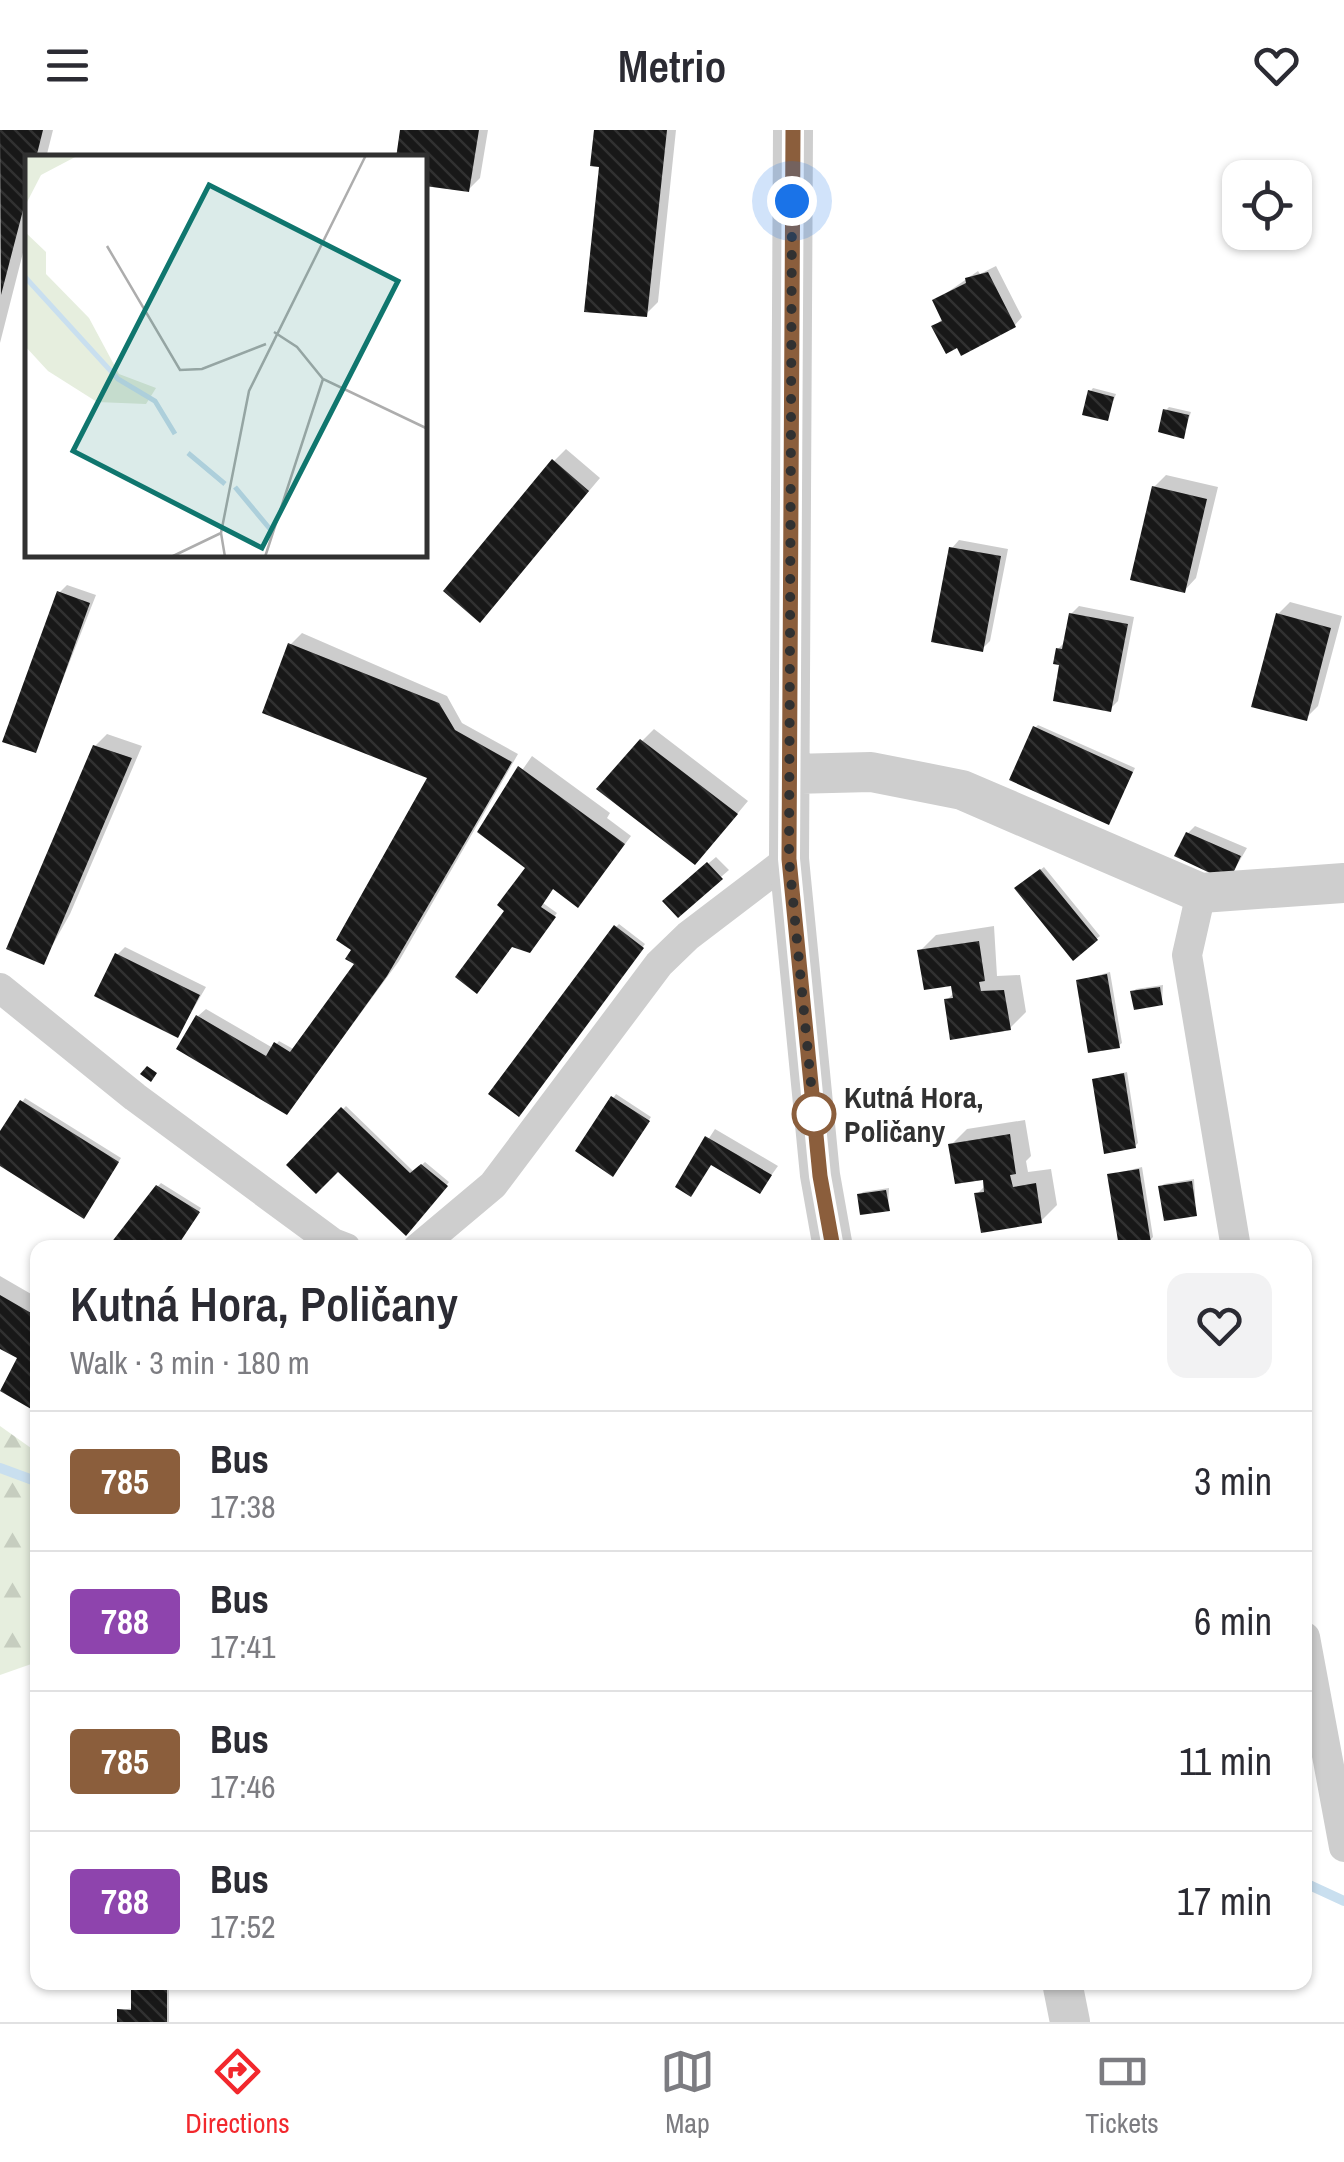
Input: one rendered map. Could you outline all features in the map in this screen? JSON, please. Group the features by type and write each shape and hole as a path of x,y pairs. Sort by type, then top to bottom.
{"street":[{"path":"792,130 789,859 820,1176 832,1240"},
{"path":"792,774 871,772 962,790 1201,893 1344,882"},
{"path":"428,1240 494,1184 658,964 688,936 789,859"},
{"path":"1201,893 1187,955 1235,1240"},
{"path":"0,988 135,1098 328,1240"},
{"path":"1312,1674 1344,1846"},
{"path":"1064,1990 1070,2022"}],"green space":[{"path":"0,1426 30,1447 30,1664 0,1675"}],"building":[{"path":"0,130 43,130 37,155 25,155 25,203 1,295"},
{"path":"400,130 479,130 469,192 428,186 428,155 396,155"},
{"path":"594,130 667,130 647,317 584,312 599,167 590,166"},
{"path":"988,272 1016,327 961,356 957,348 946,354 931,326 942,321 932,300 966,283 965,278"},
{"path":"1088,390 1114,397 1108,421 1082,415"},
{"path":"1163,409 1189,415 1184,439 1158,432"},
{"path":"552,459 589,491 480,623 443,591"},
{"path":"1152,486 1207,499 1185,593 1130,580"},
{"path":"949,547 1001,556 983,652 931,642"},
{"path":"57,591 90,603 36,753 2,742"},
{"path":"1069,613 1128,624 1111,712 1053,701 1059,665 1053,664 1056,648 1062,649"},
{"path":"1276,613 1331,628 1307,721 1251,707"},
{"path":"288,643 439,703 455,730 512,762 387,976 287,1115 176,1049 196,1015 266,1056 274,1042 290,1052 354,964 345,959 351,950 336,940 427,778 262,713"},
{"path":"1033,726 1133,772 1109,825 1009,780"},
{"path":"640,739 738,814 695,865 596,789"},
{"path":"93,745 132,758 44,965 6,949"},
{"path":"518,766 625,844 578,908 553,889 541,907 556,917 530,953 512,947 477,994 455,977 504,911 497,905 525,868 477,832"},
{"path":"1186,832 1241,856 1229,882 1174,856"},
{"path":"707,862 723,879 678,918 662,901"},
{"path":"1040,869 1098,940 1073,961 1014,888"},
{"path":"614,925 644,948 519,1117 488,1094"},
{"path":"979,941 985,981 979,982 981,991 1004,990 1011,1030 950,1040 944,999 953,998 951,986 924,990 917,950"},
{"path":"115,953 200,995 178,1038 94,996"},
{"path":"1107,974 1120,1048 1088,1053 1076,980"},
{"path":"1160,987 1163,1005 1134,1010 1130,991"},
{"path":"147,1066 157,1073 151,1082 140,1074"},
{"path":"1124,1073 1136,1148 1104,1154 1092,1079"},
{"path":"611,1096 650,1121 613,1177 575,1151"},
{"path":"20,1100 119,1162 84,1219 0,1166 0,1131"},
{"path":"341,1107 410,1173 421,1164 448,1186 406,1236 338,1172 316,1194 286,1165"},
{"path":"1010,1134 1016,1174 1010,1175 1013,1187 1036,1183 1042,1223 981,1233 974,1193 984,1192 983,1180 955,1184 948,1144"},
{"path":"705,1136 772,1175 760,1194 711,1165 691,1197 675,1187"},
{"path":"1139,1169 1151,1240 1118,1240 1107,1174"},
{"path":"1192,1181 1197,1216 1164,1221 1158,1186"},
{"path":"156,1185 200,1212 181,1240 113,1240"},
{"path":"886,1190 890,1211 860,1215 857,1194"},
{"path":"0,1295 30,1312 30,1408 0,1391 17,1358 0,1349"},
{"path":"131,1990 167,1990 167,2022 117,2022 117,2009 131,2010"}],"waterway":[{"path":"0,1468 30,1479"},
{"path":"1312,1886 1344,1901"}],"bus line":[{"name":"785","path":"793,130 788,378 792,774 789,859 820,1176 832,1240"}],"place":[{"name":"Kutná Hora, Poličany","path":"814,1114"}],"route":[{"path":"792,201 788,378 792,774 789,859 814,1114"}]}
